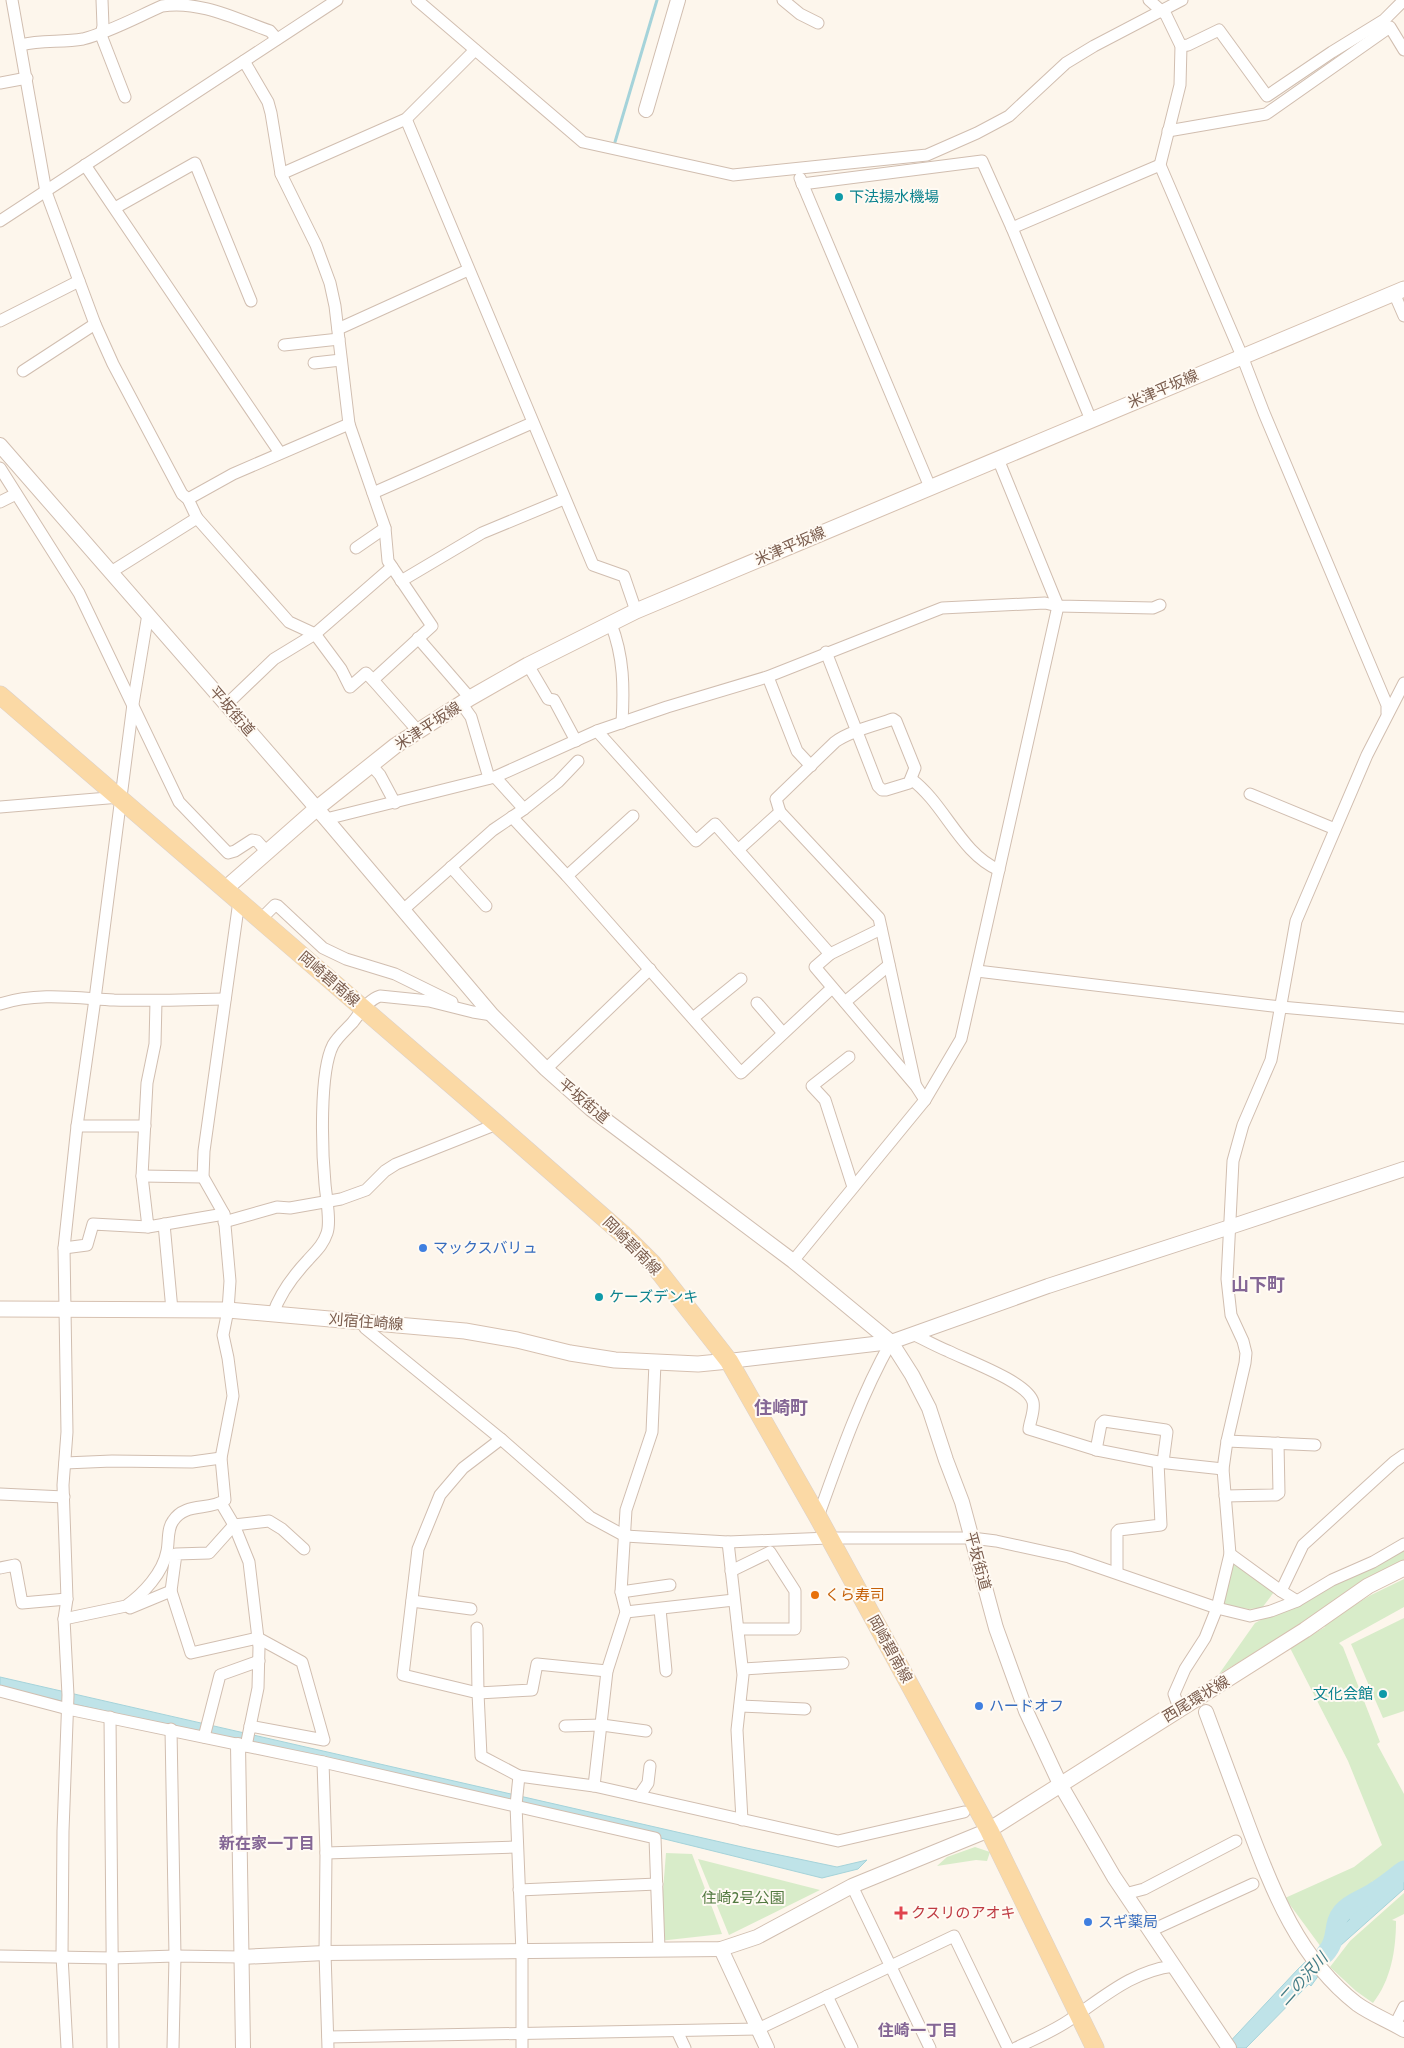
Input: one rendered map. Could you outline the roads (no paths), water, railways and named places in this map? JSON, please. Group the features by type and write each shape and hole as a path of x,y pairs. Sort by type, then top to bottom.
{"main road":[{"name":"米津平坂線","path":"226,889 267,852 321,814 371,765 418,731 465,701 528,665 636,611 1399,291"},
{"name":"岡崎碧南線","path":"0,695 497,1124 619,1231 653,1264 729,1360 989,1830 1095,2048"},
{"name":"刈宿住崎線","path":"0,1309 228,1310 465,1331 516,1340 570,1353 615,1360 698,1364 729,1360"},
{"name":"西尾環状線","path":"989,1830 1179,1708 1203,1704 1368,1586 1404,1568"}],"street":[{"path":"12,0 46,192 79,281 113,364 182,494 188,499 197,518 289,622 315,634 341,669 350,686 366,673 418,731"},
{"path":"102,0 103,26 101,33 125,97"},
{"path":"0,221 337,0"},
{"path":"417,0 574,136 591,145 653,156 724,174 755,174 927,155 977,133 1008,116 1066,63 1094,46 1182,0"},
{"path":"646,110 678,0"},
{"path":"783,0 800,14 818,23"},
{"path":"1149,0 1166,16 1181,46 1180,85 1160,165 1242,356 1264,414 1387,705 1387,713"},
{"path":"1181,46 1188,45 1219,30 1268,96 1332,52 1384,20 1404,0"},
{"path":"21,45 33,41 73,40 101,33 162,6 170,5 207,9 270,31 277,39"},
{"path":"1168,131 1266,114 1390,27 1404,50"},
{"path":"281,174 406,119 475,50"},
{"path":"244,61 268,102 281,174 323,262 335,306 349,424 385,528 388,561 432,626 373,680"},
{"path":"0,83 27,78"},
{"path":"406,119 564,499 594,565 624,576 636,611"},
{"path":"802,184 982,161 1012,228 1091,420"},
{"path":"115,208 195,163 251,301"},
{"path":"85,164 280,453"},
{"path":"1012,228 1160,165"},
{"path":"796,169 930,487"},
{"path":"284,345 338,334 468,270"},
{"path":"0,321 79,281"},
{"path":"1399,291 1404,316"},
{"path":"23,371 96,324"},
{"path":"314,364 341,360"},
{"path":"373,493 532,423"},
{"path":"188,499 233,474 349,424"},
{"path":"0,445 112,572 197,518"},
{"path":"793,1262 925,1100 961,1039 1058,606 998,459"},
{"path":"0,468 79,593 179,802 228,853 235,851 252,840 257,841 267,852"},
{"path":"0,502 16,494"},
{"path":"401,580 482,533 564,499"},
{"path":"356,548 385,528"},
{"path":"226,705 274,659 315,634 392,567"},
{"name":"平坂街道","path":"112,572 492,1015 546,1069 591,1109 793,1262 890,1342 912,1375 929,1408 962,1502 999,1638 1026,1711 1060,1784 1140,1918 1229,2048"},
{"path":"321,814 395,803 492,777 597,731 768,677 826,652 942,608 1045,603 1058,606 1153,608 1160,605"},
{"path":"67,2048 62,1956 63,1831 68,1709 67,1643 64,1619 67,1599 63,1485 67,1432 64,1248 76,1126 95,999 133,704 148,614"},
{"path":"611,624 618,641 624,674 622,723"},
{"path":"418,638 465,701 492,777 524,809"},
{"path":"826,652 858,732 878,786 882,790 909,783 916,768 896,721 893,719 858,732 840,739 776,799 780,812 879,918 916,1086"},
{"path":"528,665 548,699 554,700 576,741"},
{"path":"768,677 797,752 811,766"},
{"path":"1179,1708 1174,1694 1185,1670 1205,1638 1216,1608 1230,1554 1223,1469 1227,1441 1246,1363 1246,1353 1231,1315 1227,1279 1233,1161 1243,1125 1271,1060 1296,920 1387,713 1404,683"},
{"path":"597,731 696,841 715,824 830,954"},
{"path":"403,910 493,830 524,809 558,782 578,761"},
{"path":"371,765 380,775 395,803"},
{"path":"911,779 922,788 970,850 992,867 999,870"},
{"path":"1250,794 1335,829"},
{"path":"0,807 120,797"},
{"path":"738,850 780,812"},
{"path":"567,876 633,816"},
{"path":"512,817 567,876 741,1073 832,988"},
{"path":"451,867 486,906"},
{"path":"64,1619 126,1606 133,1601 157,1574 162,1565 167,1554 170,1528 173,1520 188,1509 221,1503 225,1500 221,1458 232,1396 228,1358 223,1335 228,1310 230,1281 224,1218 203,1177 204,1151 240,901"},
{"path":"260,920 275,905 323,948 346,958 395,974 473,1012"},
{"path":"881,929 830,954 815,967 916,1086 925,1100"},
{"path":"845,1002 889,965"},
{"path":"546,1069 650,970"},
{"path":"977,971 1281,1007 1404,1018"},
{"path":"693,1018 741,979"},
{"path":"0,1004 58,996 156,1001 225,999"},
{"path":"273,1314 283,1291 321,1247 328,1228 323,1130 329,1054 334,1043 364,1009 376,997 380,996 429,1002 492,1015"},
{"path":"148,1227 142,1176 147,1083 155,1044 156,1001"},
{"path":"757,1004 784,1033"},
{"path":"849,1057 812,1086 825,1100 853,1186"},
{"path":"64,1248 87,1245 93,1224 148,1227 224,1218 277,1206 290,1208 341,1199 366,1190 385,1171 396,1164 497,1124"},
{"path":"76,1126 145,1126"},
{"path":"729,1360 890,1342 1048,1286 1404,1168"},
{"path":"142,1176 203,1177"},
{"path":"164,1224 172,1310"},
{"path":"365,1322 365,1328 501,1439 590,1516 625,1536 728,1542 829,1538 972,1538 996,1541 1069,1557 1117,1572 1216,1608 1250,1616 1271,1611 1297,1600 1332,1580 1373,1562 1404,1544"},
{"path":"913,1334 949,1352 999,1373 1025,1392 1032,1400 1033,1405 1029,1429 1096,1450 1161,1462 1223,1469"},
{"path":"818,1518 844,1444 876,1368 890,1342"},
{"path":"594,1786 607,1671 626,1612 621,1592 626,1510 652,1432 655,1363"},
{"path":"1096,1450 1101,1424 1104,1421 1166,1430 1167,1432 1161,1462 1162,1525 1120,1530 1117,1532 1117,1572"},
{"path":"501,1439 463,1468 440,1495 418,1549 404,1675 478,1693 532,1690 537,1664 607,1671"},
{"path":"1227,1441 1315,1445"},
{"path":"1226,1496 1276,1495 1279,1493 1278,1443"},
{"path":"1281,1591 1303,1545 1404,1455"},
{"path":"65,1463 112,1460 192,1462 221,1458"},
{"path":"0,1494 64,1497"},
{"path":"221,1503 234,1525 249,1562 258,1638 258,1688 250,1726 242,1746 241,1957 243,2048"},
{"path":"250,1726 324,1740 302,1662 258,1638 191,1653 172,1591 176,1554 209,1553 234,1525 269,1521 282,1529 304,1549"},
{"path":"731,1572 770,1552 777,1540"},
{"path":"728,1542 743,1669 737,1730 742,1820"},
{"path":"738,1629 795,1629 795,1591 770,1552"},
{"path":"1230,1554 1281,1591 1297,1600"},
{"path":"0,1568 15,1564 22,1603 67,1599"},
{"path":"621,1592 670,1585"},
{"path":"130,1608 172,1591"},
{"path":"626,1612 734,1600"},
{"path":"412,1601 472,1609"},
{"path":"660,1608 666,1671"},
{"path":"477,1628 478,1693 482,1756 519,1776 594,1786 838,1841 964,1812"},
{"path":"204,1737 220,1675 258,1661"},
{"path":"743,1669 843,1663"},
{"path":"0,1691 68,1709 323,1762 656,1838 659,1949"},
{"path":"1203,1704 1272,1889 1306,1950 1327,1976 1358,2005 1400,2027 1404,2007"},
{"path":"740,1706 805,1709"},
{"path":"110,1717 113,2048"},
{"path":"565,1726 602,1725 646,1731"},
{"path":"171,1729 174,1956 172,2048"},
{"path":"323,1762 328,2042 401,2042 521,2033 758,2030 954,1936 1008,2048"},
{"path":"639,1796 648,1783 650,1766"},
{"path":"519,1776 516,1806 522,1952 522,2048"},
{"path":"0,1956 112,1958 174,1956 241,1957 325,1954 721,1949 757,1936 852,1886 989,1830"},
{"path":"1125,1894 1144,1889 1236,1841"},
{"path":"326,1853 517,1847"},
{"path":"519,1890 657,1884"},
{"path":"1150,1931 1253,1884"},
{"path":"852,1886 930,2048"},
{"path":"721,1949 767,2048"},
{"path":"1016,2048 1067,2022 1092,2003 1133,1978 1164,1967 1174,1966"},
{"path":"827,1996 852,2048"},
{"path":"677,2032 685,2048"}],"water":[{"path":"0,1677 751,1849 837,1867 867,1860 858,1869 822,1878 470,1792 44,1697 0,1686"},
{"path":"1404,1867 1404,1889 1340,1946 1311,1986 1309,1984 1246,2048 1224,2048 1298,1969 1350,1919 1323,1943 1335,1913 1387,1878 1374,1896"}],"waterway":[{"path":"615,142 657,0"},
{"name":"二の沢川","path":"1325,1954 1332,1943 1337,1922 1342,1912 1349,1905 1379,1889 1404,1870"}],"place":[{"name":"下法揚水機場","path":"839,197"},
{"name":"マックスバリュ","path":"423,1248"},
{"name":"ケーズデンキ","path":"599,1297"},
{"name":"くら寿司","path":"815,1595"},
{"name":"文化会館","path":"1383,1694"},
{"name":"ハードオフ","path":"979,1706"},
{"name":"クスリのアオキ","path":"901,1913"},
{"name":"スギ薬局","path":"1088,1922"}],"district":[{"name":"山下町","path":"1258,1285"},
{"name":"住崎町","path":"781,1408"},
{"name":"新在家一丁目","path":"267,1843"},
{"name":"住崎一丁目","path":"918,2030"}],"park label":[{"name":"住崎2号公園","path":"743,1898"}]}
